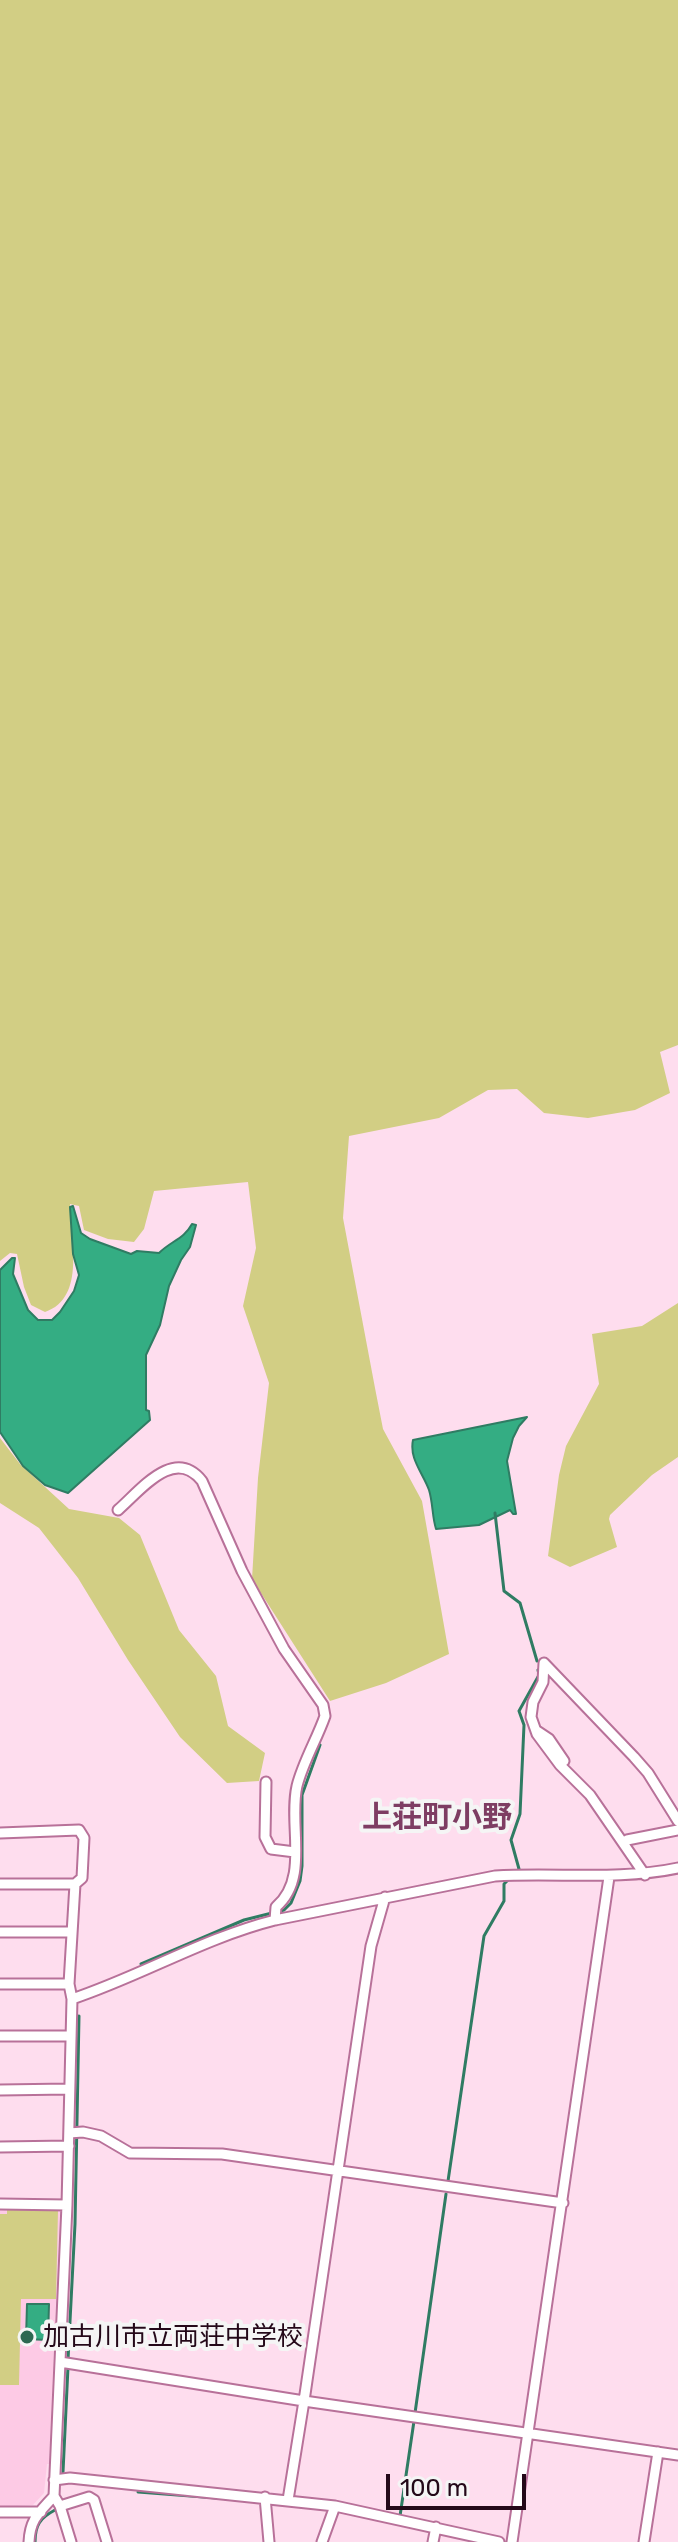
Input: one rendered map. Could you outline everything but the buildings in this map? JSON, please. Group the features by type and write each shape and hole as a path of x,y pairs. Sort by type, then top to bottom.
{"street":[{"path":"118,1510 165,1469 185,1468 197,1474 242,1571 284,1649 323,1705 325,1716 298,1782 294,1801 293,1880 288,1897 276,1907 275,1920"},
{"path":"643,1871 590,1795 560,1765 535,1729 531,1717 533,1702 543,1682 544,1663 648,1773 678,1821"},
{"path":"535,1729 549,1739 563,1760 589,1788 638,1855 643,1871"},
{"path":"266,1782 265,1837 271,1849 295,1852"},
{"path":"0,1833 79,1830 84,1838 82,1878 75,1884 0,1884"},
{"path":"627,1840 678,1830"},
{"path":"72,1999 100,1990 172,1956 250,1926 275,1920 495,1876 609,1877 678,1868"},
{"path":"512,2542 609,1877"},
{"path":"71,2542 54,2496 54,2480 67,2205 72,1999 69,1984 75,1884"},
{"path":"288,2500 371,1946 385,1897"},
{"path":"0,1932 71,1932"},
{"path":"0,1984 69,1984"},
{"path":"0,2036 70,2036"},
{"path":"0,2090 68,2089"},
{"path":"69,2133 101,2136 137,2154 222,2154 563,2203"},
{"path":"0,2147 69,2146"},
{"path":"0,2204 67,2205"},
{"path":"60,2362 678,2455"},
{"path":"644,2542 658,2452"},
{"path":"54,2480 70,2478 288,2500 435,2534 499,2542"},
{"path":"29,2542 34,2518 54,2496"},
{"path":"60,2506 89,2497 94,2500 107,2542"},
{"path":"265,2497 269,2542"},
{"path":"324,2542 334,2510"},
{"path":"0,2512 41,2512"}],"shaded area":[{"path":"0,0 678,0 678,1045 660,1052 670,1093 635,1110 588,1118 544,1113 517,1089 488,1090 439,1118 349,1136 343,1218 375,1388 383,1429 422,1501 449,1654 386,1683 330,1701 252,1579 258,1478 269,1383 243,1306 256,1248 248,1182 154,1191 144,1229 134,1242 108,1239 84,1230 79,1206 70,1204 73,1249 71,1280 67,1294 58,1305 45,1312 31,1305 17,1254 10,1253 0,1261"},
{"path":"73,1206 81,1233 131,1254 137,1251 159,1253 192,1224 196,1225 190,1247 169,1286 160,1325 146,1355 146,1410 149,1411 150,1420 68,1493 45,1485 23,1466 0,1432 0,1270 15,1258 13,1274 28,1310 38,1320 52,1320 74,1291 79,1275 73,1254 70,1207"},
{"path":"678,1303 678,1457 652,1475 610,1515 617,1547 570,1567 548,1556 566,1446 599,1384 592,1334 642,1326"},
{"path":"527,1417 513,1438 507,1461 516,1514 510,1510 479,1525 436,1529 429,1490 413,1453 413,1440"},
{"path":"0,1438 20,1464 69,1509 119,1518 140,1535 179,1630 216,1676 228,1726 265,1753 259,1781 227,1783 180,1737 78,1578 39,1528 0,1503"},
{"name":"加古川市立両荘中学校","path":"0,2209 60,2209 49,2464 44,2493 33,2505 17,2506 17,2509 0,2509"},
{"path":"7,2210 58,2210 56,2299 21,2299 19,2385 0,2385 0,2214 7,2214"},
{"path":"27,2304 49,2304 48,2340 26,2339"}],"waterway":[{"path":"495,1513 504,1591 520,1603 537,1661"},
{"path":"515,1873 519,1869 511,1840 520,1814 524,1725 519,1711 539,1675 538,1670"},
{"path":"141,1964 244,1920 284,1910 291,1903 302,1866 302,1795 320,1745"},
{"path":"448,2181 484,1936 504,1901 504,1884 510,1878"},
{"path":"68,2360 75,2224 79,2016"},
{"path":"415,2413 446,2194"},
{"path":"63,2472 68,2367"},
{"path":"400,2516 414,2421"},
{"path":"138,2492 230,2499"},
{"path":"35,2542 39,2523 55,2510"}],"place":[{"name":"加古川市立両荘中学校","path":"27,2337"}],"district":[{"name":"上荘町小野","path":"437,1818"}]}
